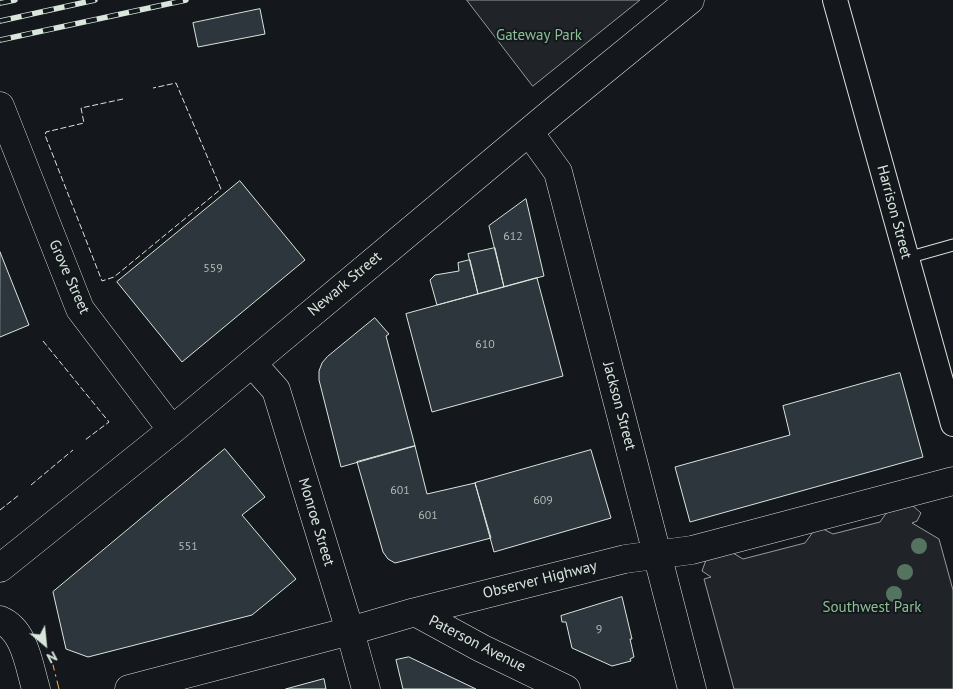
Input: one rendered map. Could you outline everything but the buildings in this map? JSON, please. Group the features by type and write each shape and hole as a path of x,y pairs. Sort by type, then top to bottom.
{"main road":[{"name":"Newark Street","path":"0,568 172,430 690,0"},
{"name":"Grove Street","path":"0,106 80,309 172,430"},
{"name":"Jackson Street","path":"529,132 558,172 692,689"},
{"name":"Monroe Street","path":"252,362 276,390 366,689"},
{"name":"Observer Highway","path":"129,689 415,612 625,559 692,550 953,481"},
{"name":"Paterson Avenue","path":"415,612 481,648 566,689"},
{"path":"0,620 10,625 17,632 36,689"}],"street":[{"name":"Harrison Street","path":"836,0 953,424"}],"lane":[{"path":"907,258 953,245"}],"green space":[{"name":"Gateway Park","path":"467,0 640,0 533,86"},
{"name":"Southwest Park","path":"912,505 921,513 917,521 912,523 939,539 953,590 953,689 734,689 704,579 711,577 702,571 706,560 733,553 743,559 805,543 813,532 823,529 833,534 880,522 887,512"}],"railway":[{"path":"0,3 15,0"},
{"path":"0,21 95,0"},
{"path":"0,40 186,0"}],"fence":[{"path":"123,99 81,108 84,123 46,132 45,135 102,281 114,277 221,189 176,83 153,88"},
{"path":"43,341 109,422 85,440"},
{"path":"31,485 73,450"},
{"path":"0,510 19,495"}],"power":[{"path":"50,653 59,689"}]}
